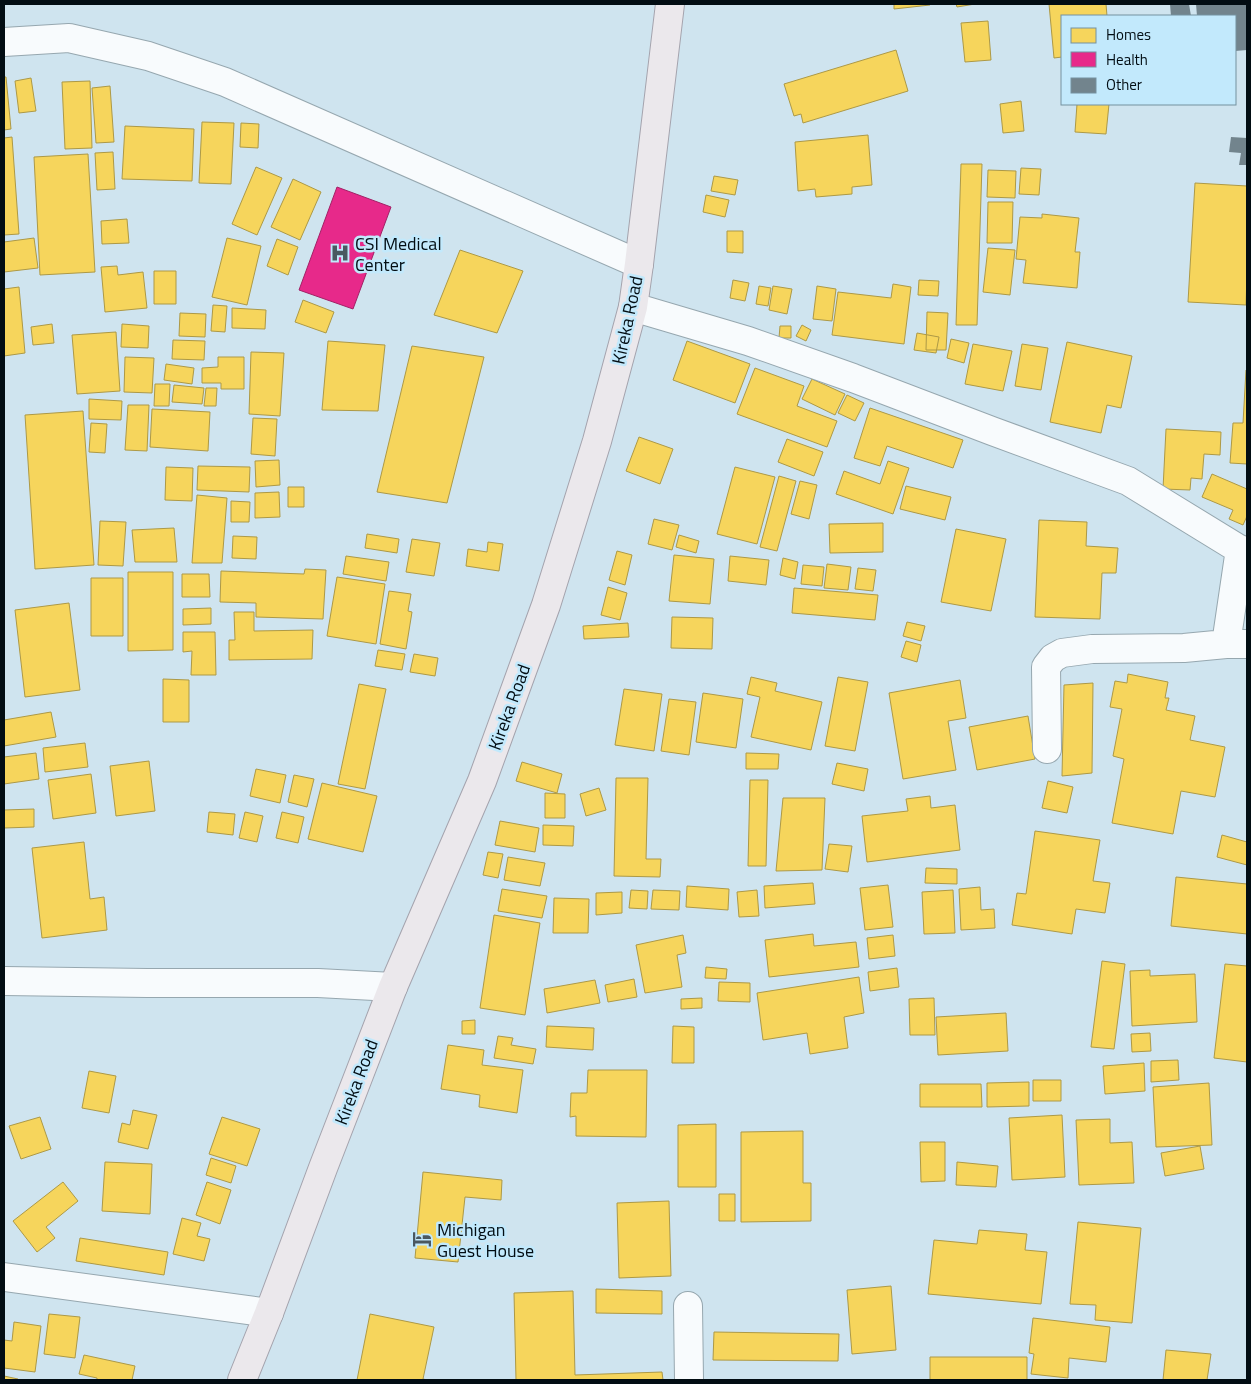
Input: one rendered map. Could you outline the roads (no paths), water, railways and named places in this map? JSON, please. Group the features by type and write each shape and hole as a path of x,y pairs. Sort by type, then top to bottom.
{"main road":[{"name":"Kireka Road","path":"242,1380 393,987 482,781 546,605 598,441 632,307 639,264 670,4"}],"street":[{"path":"4,42 69,38 148,56 225,82 639,264"},
{"path":"632,307 748,341 1128,481 1243,552 1237,644 1184,648 1092,649 1062,653 1053,658 1046,667 1047,749"},
{"path":"4,981 318,983 393,987"},
{"path":"4,1277 269,1313"},
{"path":"688,1306 689,1380"}],"place":[{"name":"CSI Medical Center","path":"340,253"},
{"name":"Michigan Guest House","path":"422,1239"}]}
